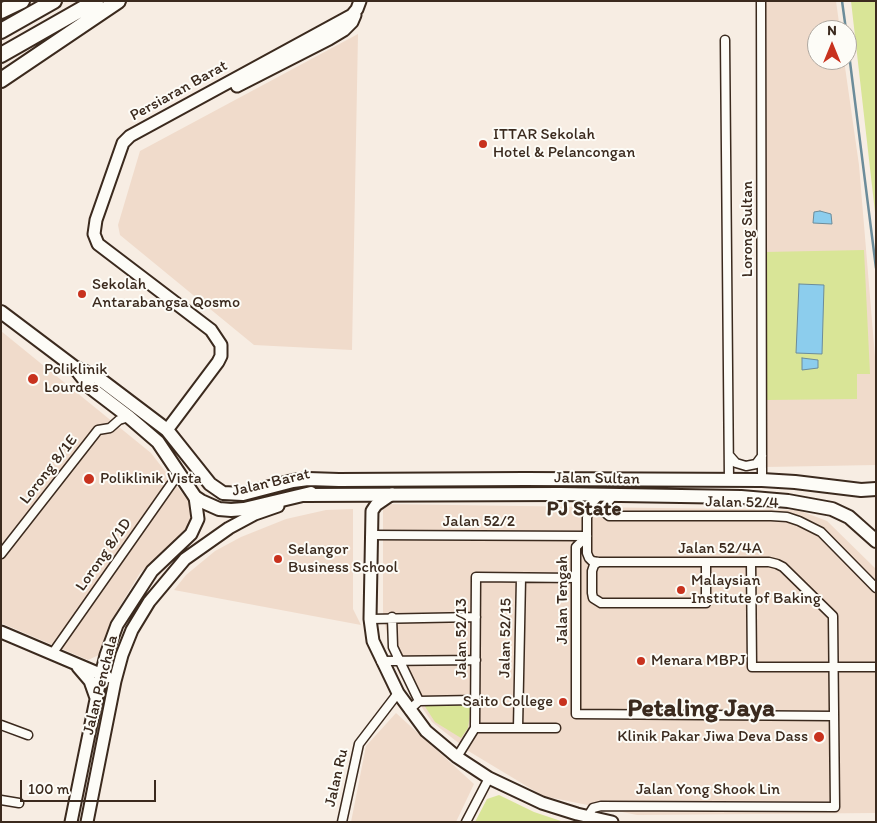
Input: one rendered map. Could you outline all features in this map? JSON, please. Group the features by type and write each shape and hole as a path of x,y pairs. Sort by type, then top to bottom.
{"highway":[{"path":"1,11 22,1"},
{"path":"1,31 54,1"},
{"path":"1,55 96,1"},
{"path":"1,80 118,1"}],"main road":[{"name":"Persiaran Barat","path":"167,430 222,356 221,345 210,330 98,244 94,228 125,139 323,32 352,15 358,5"},
{"name":"Jalan Barat","path":"1,312 74,367 97,377 167,430 210,484 223,493 243,494 308,479 339,480"},
{"name":"Jalan Barat","path":"74,367 91,388 129,416 158,442 195,496 213,507 231,510 305,495 339,480"},
{"name":"Jalan Sultan","path":"339,480 762,480 795,482 844,489 876,489"},
{"path":"392,494 376,505 372,511 370,619 373,641 381,661 409,710 426,731 457,757 489,778 542,803 612,822"},
{"name":"Jalan Sultan","path":"305,495 741,497 813,504 832,509 849,517 876,541"},
{"name":"Jalan Penchala","path":"87,822 122,654 132,630 149,602 184,559 218,535 255,514 305,495"},
{"name":"Jalan Penchala","path":"71,822 101,675 117,624 152,571 186,541 191,534 198,519 195,496"},
{"path":"1,632 115,681"},
{"path":"76,664 99,662 106,655"},
{"path":"76,664 90,682 96,699"}],"street":[{"name":"Lorong Sultan","path":"761,1 762,480"},
{"name":"Lorong Sultan","path":"725,40 729,480"},
{"name":"Lorong 8/1E","path":"1,554 98,430 110,428 119,420 129,416"},
{"path":"729,455 736,463 746,466 756,464 762,456"},
{"name":"Lorong 8/1D","path":"52,654 179,473"},
{"name":"Jalan Tengah","path":"600,495 589,506 587,536 576,547 576,714 833,716"},
{"name":"Jalan 52/4","path":"614,495 604,508 604,512 609,516 788,517 821,532 876,588"},
{"name":"Jalan 52/2","path":"371,535 587,536"},
{"path":"587,536 587,553 589,558 598,562 594,565 592,571 593,598 601,603 706,603 706,562"},
{"name":"Jalan 52/4A","path":"598,562 769,562 783,568 833,616 834,806"},
{"path":"751,562 752,668 876,667"},
{"name":"Jalan 52/13","path":"475,728 476,577 520,578"},
{"path":"520,578 576,578"},
{"name":"Jalan 52/15","path":"518,728 520,578"},
{"path":"370,619 476,617"},
{"path":"392,618 393,647 419,701"},
{"path":"381,661 476,660"},
{"name":"Jalan Ru","path":"342,822 359,744 398,693"},
{"path":"409,710 419,701 475,700"},
{"path":"1,725 28,734"},
{"path":"457,757 475,728 556,728"},
{"path":"466,822 489,778"},
{"path":"1,800 19,803"},
{"name":"Jalan Yong Shook Lin","path":"588,816 593,808 601,806 834,806"}],"shaded area":[{"path":"763,1 836,1 839,20 807,20 807,70 845,70 859,165 876,369 876,465 766,467"},
{"path":"358,34 352,350 254,345 120,235 118,225 140,151"},
{"path":"1,331 151,453 192,506 194,512 189,526 179,538 140,573 117,611 99,655 88,660 1,623"},
{"path":"383,504 798,510 827,521 876,569 876,813 637,815 543,796 470,752 432,722 399,674 389,644 383,615"},
{"path":"353,509 353,609 361,625 174,590 186,575 215,551 241,537 286,519 326,510"},
{"path":"396,713 474,784 456,822 351,822 366,746"}],"green space":[{"path":"851,1 876,1 876,221 857,54 857,20 853,20"},
{"path":"864,250 870,374 857,374 857,399 767,400 765,252"},
{"path":"424,705 471,705 468,728 461,738 435,722"},
{"path":"499,795 534,812 564,822 475,822 487,799"}],"water":[{"path":"820,211 831,214 832,224 813,223 814,212"},
{"path":"799,284 824,285 822,354 796,353"},
{"path":"802,358 818,360 818,368 802,370"}],"waterway":[{"path":"842,1 845,20"},
{"path":"851,70 876,268"}],"place":[{"name":"ITTAR Sekolah Hotel & Pelancongan","path":"483,144"},
{"name":"Sekolah Antarabangsa Qosmo","path":"82,294"},
{"name":"Poliklinik Lourdes","path":"33,379"},
{"name":"Poliklinik Vista","path":"89,479"},
{"name":"Selangor Business School","path":"278,559"},
{"name":"Malaysian Institute of Baking","path":"681,590"},
{"name":"Menara MBPJ","path":"641,661"},
{"name":"Saito College","path":"563,702"},
{"name":"Klinik Pakar Jiwa Deva Dass","path":"819,737"}],"district":[{"name":"PJ State","path":"584,510"},
{"name":"Petaling Jaya","path":"701,709"}]}
